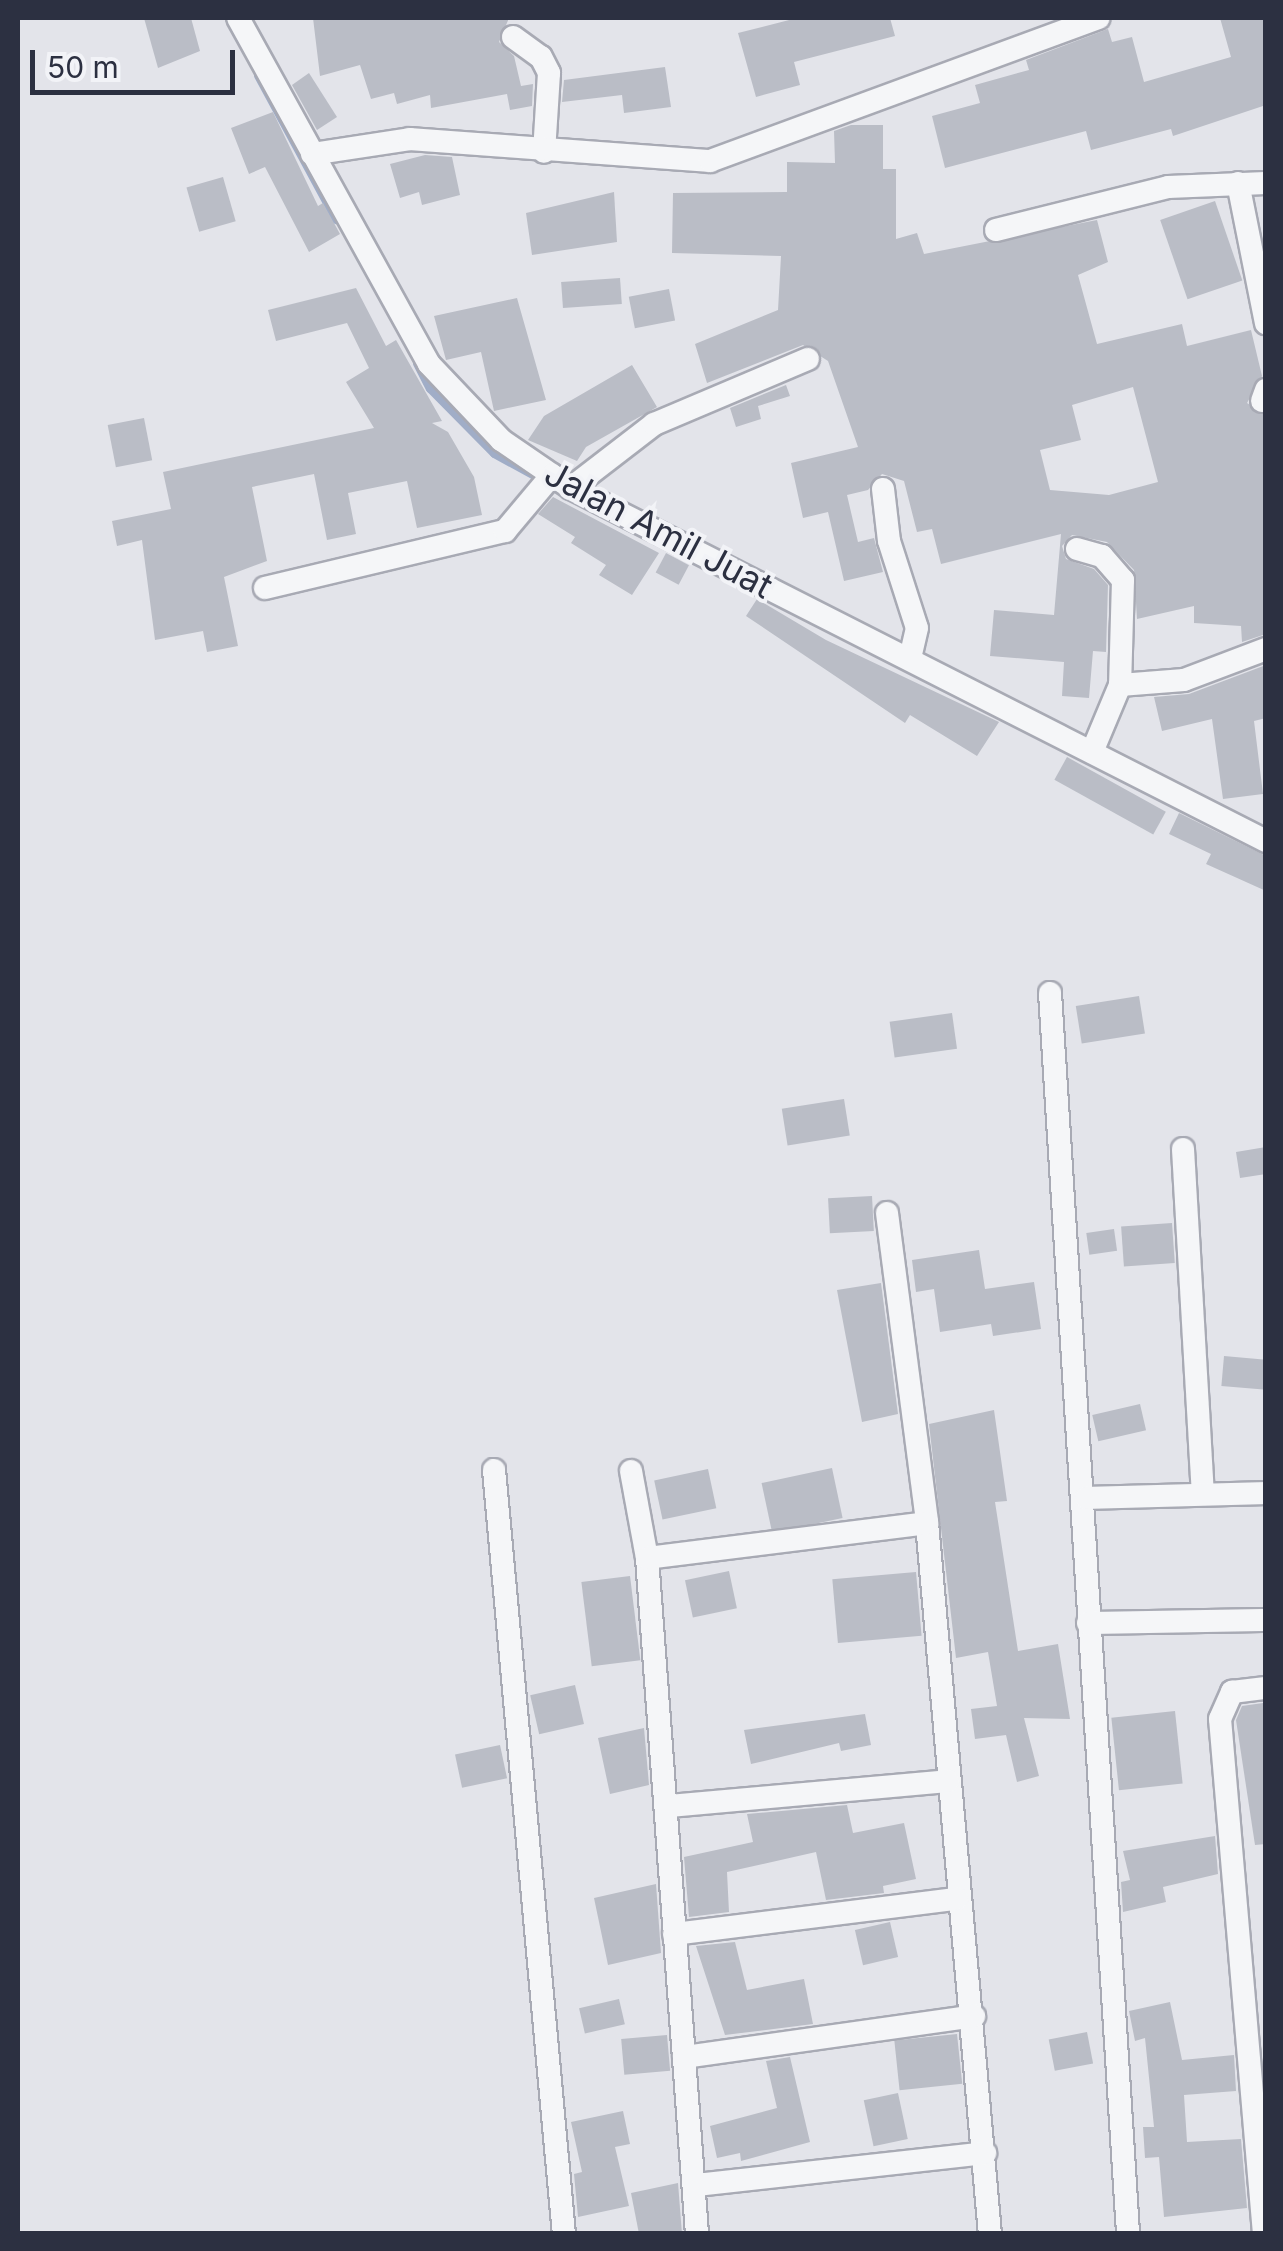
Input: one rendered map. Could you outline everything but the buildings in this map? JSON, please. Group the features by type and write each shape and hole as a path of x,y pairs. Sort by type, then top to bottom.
{"street":[{"name":"Jalan Amil Juat","path":"238,18 438,377 500,440 561,482 1266,842"},
{"path":"312,154 410,139 544,152 710,161 1098,18"},
{"path":"514,38 541,56 548,73 544,152"},
{"path":"996,230 1122,195 1238,183 1266,184"},
{"path":"1238,183 1266,323"},
{"path":"265,588 505,531 561,482 654,424 808,360"},
{"path":"883,489 889,541 916,628 910,659"},
{"path":"1077,548 1102,556 1123,580 1120,685 1092,752"},
{"path":"1120,685 1184,680 1266,649"},
{"path":"1050,994 1086,1498 1088,1623 1128,2234"},
{"path":"1183,1149 1203,1492"},
{"path":"888,1213 927,1523 957,1899 974,2016 990,2234"},
{"path":"494,1470 564,2234"},
{"path":"631,1471 647,1558 669,1806 674,1934 697,2234"},
{"path":"1086,1498 1266,1493"},
{"path":"647,1558 927,1523"},
{"path":"1088,1623 1266,1620"},
{"path":"1264,2234 1220,1718 1232,1692 1266,1688"},
{"path":"669,1806 948,1781"},
{"path":"674,1934 957,1899"},
{"path":"684,2057 974,2016"},
{"path":"696,2185 985,2153"}],"waterway":[{"path":"258,75 336,219"},
{"path":"417,363 430,388 494,453 534,475"}]}
